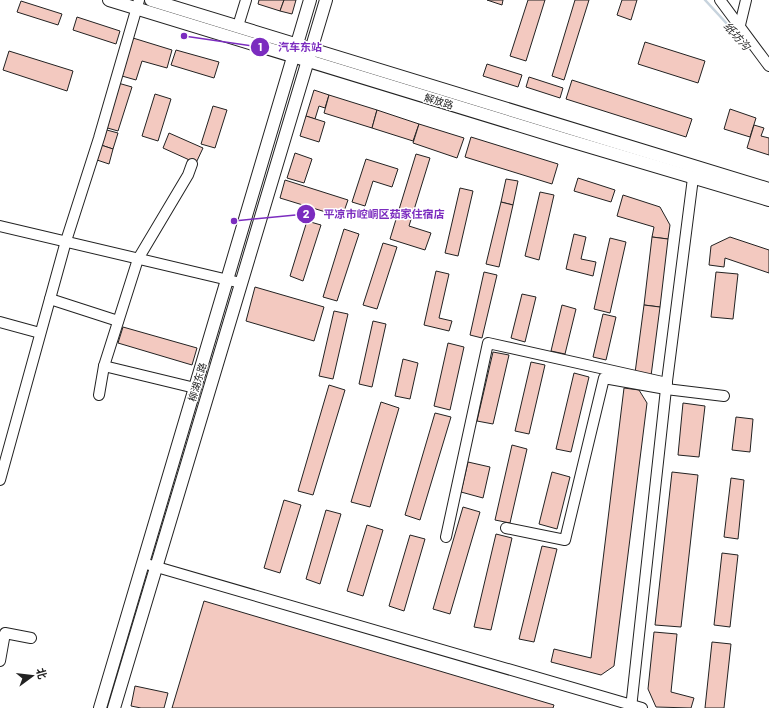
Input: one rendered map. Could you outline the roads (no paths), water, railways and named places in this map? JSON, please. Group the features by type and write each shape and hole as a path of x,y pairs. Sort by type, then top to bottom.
{"main road":[{"name":"解放路","path":"109,0 138,4 308,61 769,200"},
{"name":"解放路","path":"151,0 769,188"},
{"name":"柳湖东路","path":"100,708 310,0"},
{"name":"柳湖东路","path":"114,708 326,0"}],"street":[{"path":"238,26 246,0"},
{"path":"720,0 739,29 769,66"},
{"path":"739,29 746,0"},
{"path":"1,476 66,241 99,138 138,4"},
{"path":"99,395 104,366 138,259 188,175 192,164"},
{"path":"631,706 666,386 693,178"},
{"path":"0,226 227,279 241,284"},
{"path":"50,299 118,321"},
{"path":"0,322 40,333"},
{"path":"446,536 488,343 666,386"},
{"path":"104,366 195,388"},
{"path":"506,528 565,540 604,378 666,386 724,396"},
{"path":"143,563 642,708"},
{"path":"0,661 5,633 31,638"}],"waterway":[{"name":"纸坊沟","path":"705,0 751,50"}],"place":[{"name":"汽车东站","path":"184,36"},
{"name":"平凉市崆峒区茹家住宿店","path":"234,221"}]}
